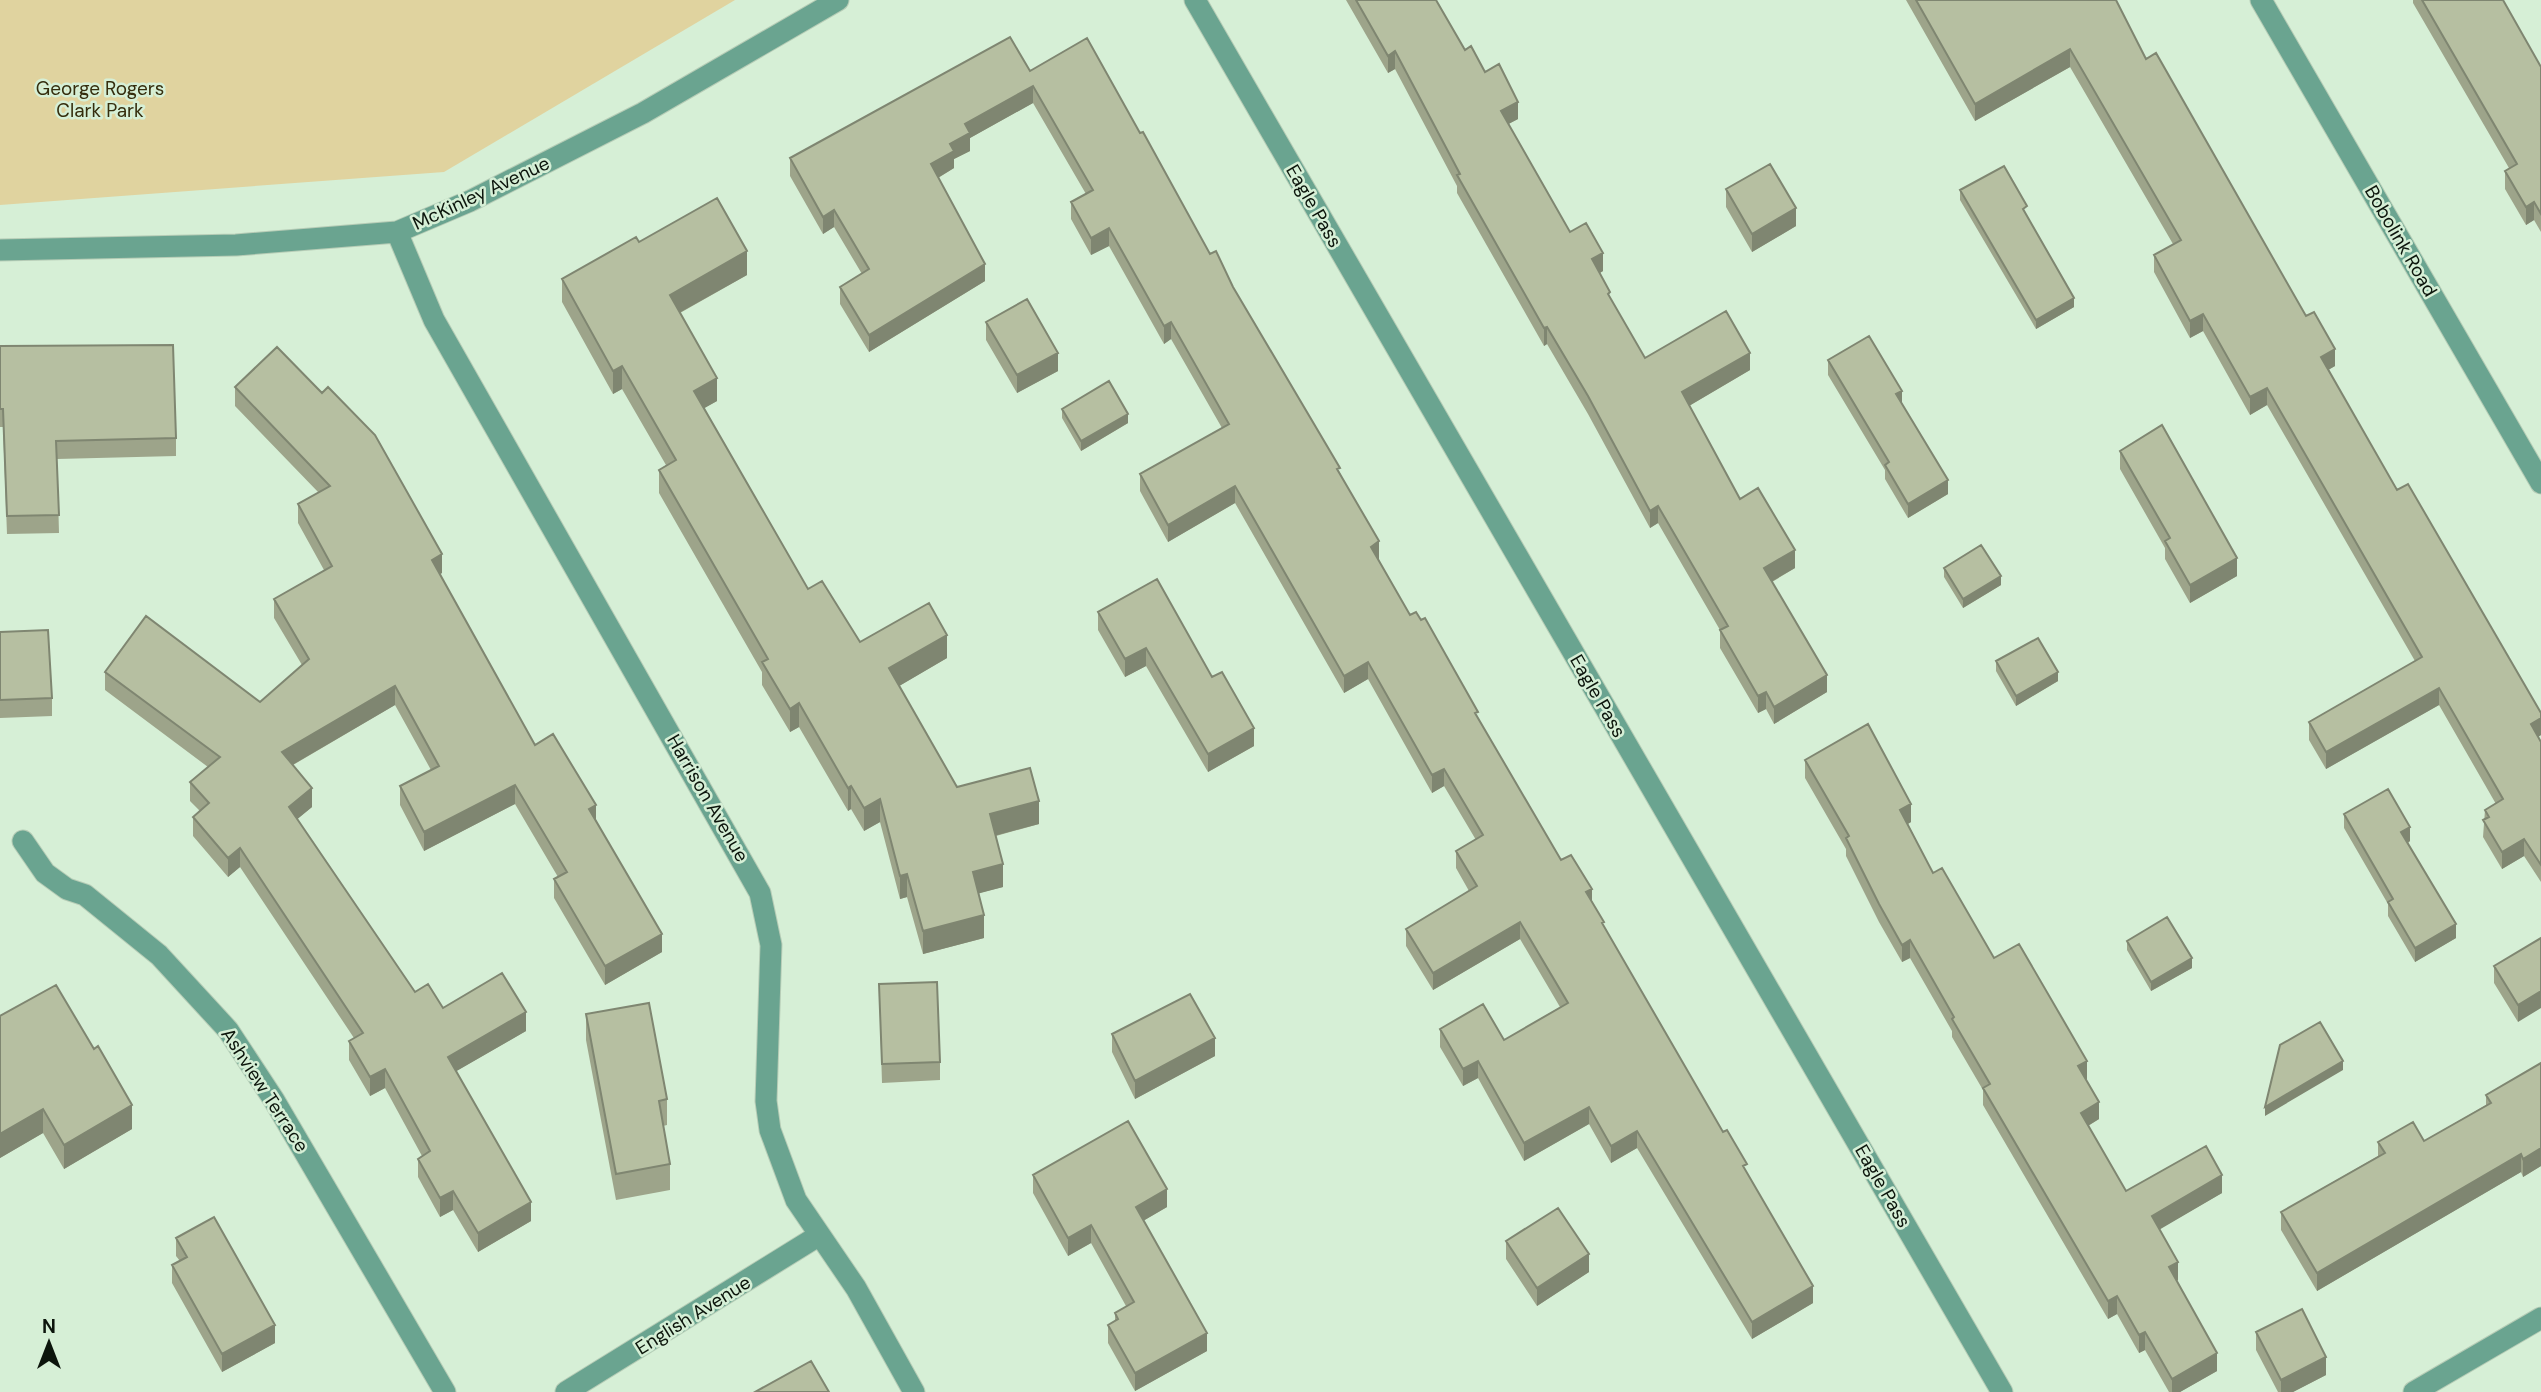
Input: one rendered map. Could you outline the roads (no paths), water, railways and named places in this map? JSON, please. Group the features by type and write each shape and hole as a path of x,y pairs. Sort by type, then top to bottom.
{"street":[{"name":"McKinley Avenue","path":"0,250 236,245 397,232 470,201 643,113 838,0"},
{"name":"Eagle Pass","path":"1195,0 2002,1392"},
{"name":"Bobolink Road","path":"2261,0 2541,483"},
{"name":"Harrison Avenue","path":"397,232 435,320 760,893 771,945 766,1101 770,1130 796,1200 818,1236 856,1288 914,1392"},
{"name":"Ashview Terrace","path":"23,841 45,873 67,889 85,895 159,955 228,1030 274,1100 445,1392"},
{"name":"English Avenue","path":"566,1392 818,1236"},
{"path":"2414,1392 2541,1318"}],"park label":[{"name":"George Rogers Clark Park","path":"100,99"}]}
